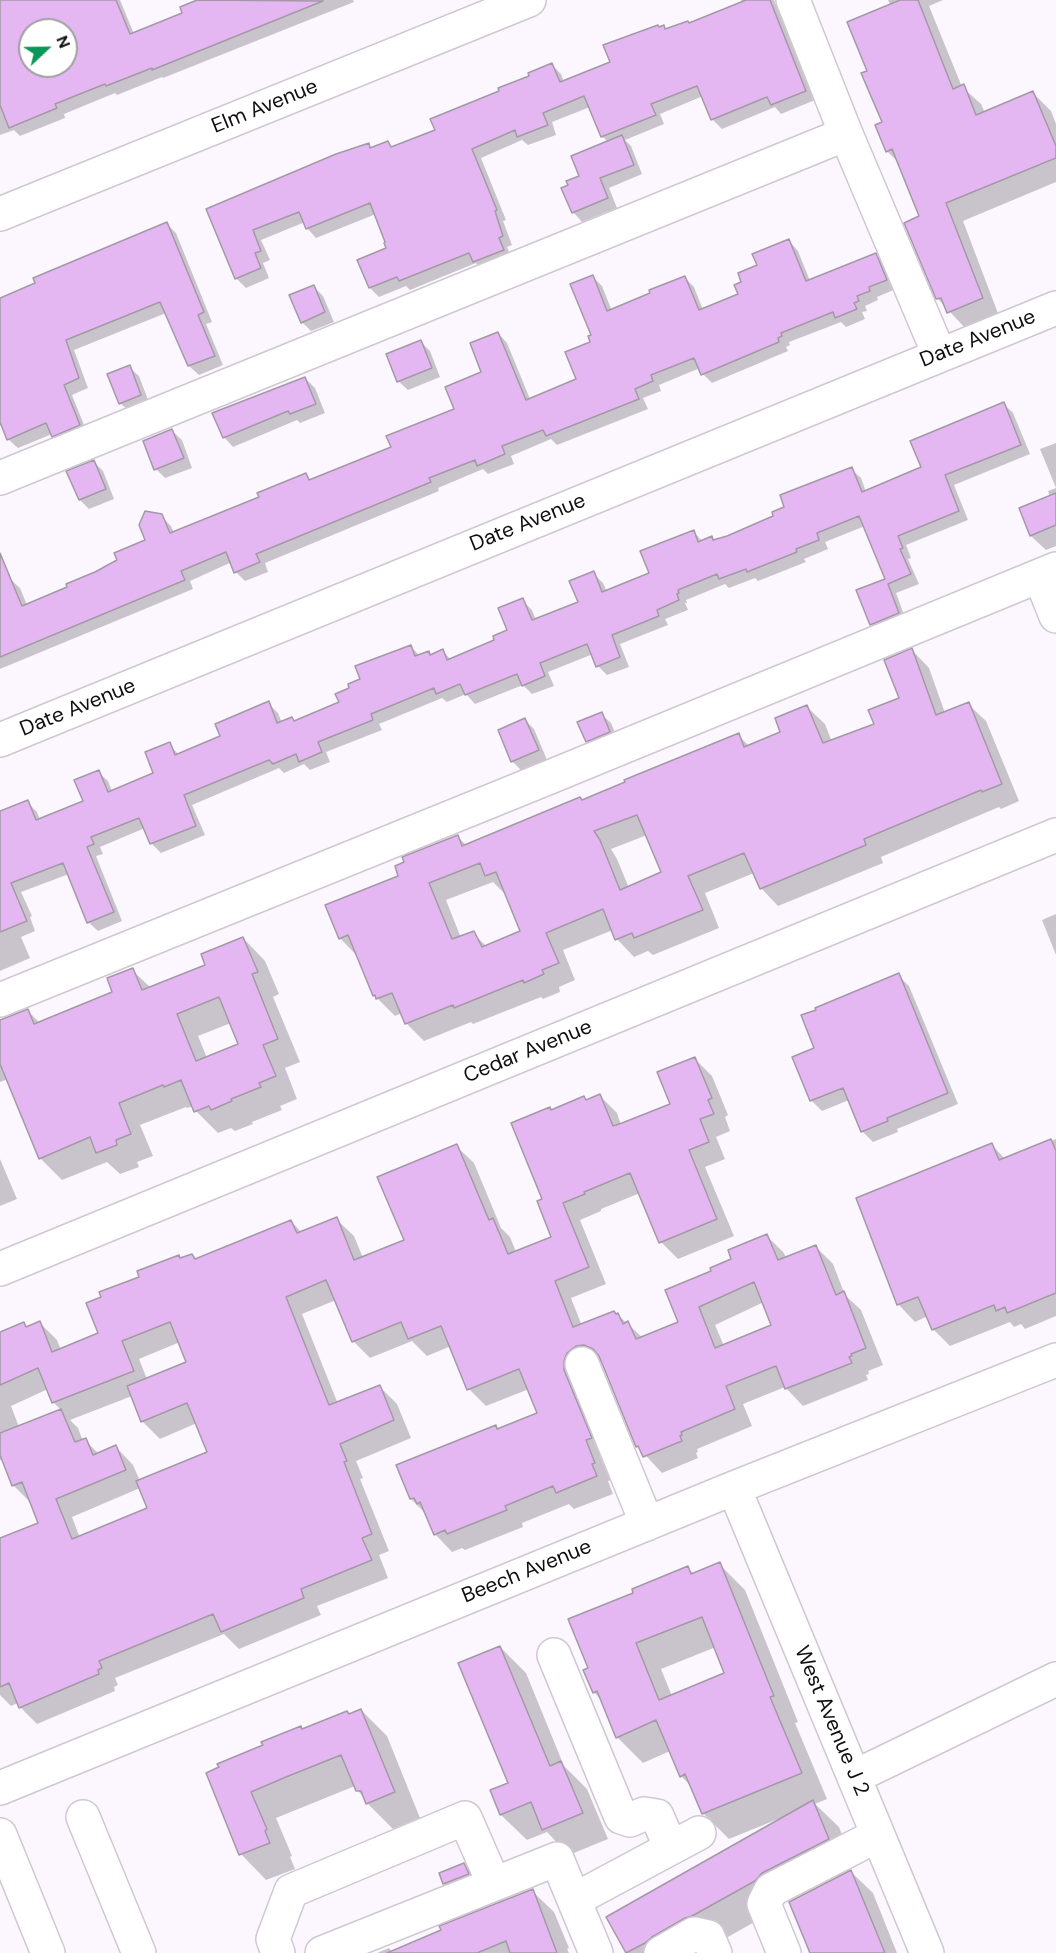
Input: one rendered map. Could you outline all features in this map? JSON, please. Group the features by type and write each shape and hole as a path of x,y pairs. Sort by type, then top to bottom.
{"street":[{"name":"Elm Avenue","path":"0,214 529,0"},
{"path":"792,0 939,354"},
{"path":"0,478 846,134"},
{"name":"Date Avenue","path":"0,740 1056,308"},
{"path":"0,1000 1048,573 1056,616"},
{"name":"Cedar Avenue","path":"0,1269 1056,836"},
{"name":"Beech Avenue","path":"0,1788 734,1488 1056,1360"},
{"path":"582,1364 647,1524"},
{"name":"West Avenue J 2","path":"734,1488 927,1953"},
{"path":"554,1655 621,1817 630,1820 644,1814 657,1816 671,1848"},
{"path":"854,1777 1056,1679"},
{"path":"82,1817 139,1953"},
{"path":"278,1953 273,1939 291,1891 465,1818 494,1884"},
{"path":"574,1900 699,1833"},
{"path":"0,1835 48,1953"},
{"path":"784,1953 764,1904 771,1890 878,1835"},
{"path":"322,1953 557,1859 596,1953"},
{"path":"661,1953 694,1934 708,1936 715,1953"}],"building":[{"path":"0,0 116,0 130,34 182,13 180,7 197,0 323,1 152,70 152,68 106,86 105,84 55,104 57,108 9,128 0,105"},
{"path":"746,0 770,0 806,91 771,105 767,97 711,120 697,86 651,104 656,115 601,137 584,96 543,113 548,125 517,137 515,130 472,149 497,210 495,211 503,236 499,238 504,250 473,262 469,253 399,281 397,277 369,288 357,260 386,248 370,203 306,229 299,212 253,230 261,251 255,253 261,268 235,279 206,209 336,154 369,143 370,148 388,141 391,147 435,130 430,119 499,91 498,88 529,76 528,73 552,63 560,82 610,62 603,45 658,25 659,27 664,25 665,29 688,21 689,23"},
{"path":"900,0 918,0 953,89 964,84 976,115 1033,91 1056,146 1056,158 946,203 983,298 947,313 941,298 936,299 904,223 919,216 892,149 886,152 875,125 882,122 861,73 867,71 847,22"},
{"path":"622,135 634,165 600,178 608,198 572,213 561,188 568,185 566,181 579,176 571,156"},
{"path":"167,222 204,312 198,315 215,356 188,366 160,302 66,340 79,378 64,385 80,425 52,437 46,423 7,440 0,422 0,298 35,283 33,278"},
{"path":"789,239 806,281 876,253 887,280 869,287 870,291 857,296 859,301 854,303 857,309 835,318 833,312 781,333 782,336 778,338 779,342 701,375 694,358 651,375 653,381 635,389 639,399 546,436 543,430 502,446 505,454 477,466 475,460 429,478 431,482 256,554 260,562 234,573 226,552 181,571 185,580 0,657 0,553 22,606 95,572 117,560 114,553 145,540 139,525 145,511 162,514 170,533 259,497 257,493 306,473 309,480 391,447 386,436 454,409 445,387 481,372 470,343 498,332 526,400 576,379 565,352 590,342 588,336 591,335 570,284 593,275 607,311 650,293 649,290 685,276 699,310 738,294 734,285 741,282 738,273 757,265 752,254"},
{"path":"314,285 325,312 301,323 289,295"},
{"path":"421,340 432,368 397,382 386,354"},
{"path":"130,365 141,395 119,404 107,374"},
{"path":"305,377 316,404 290,414 288,411 223,438 212,413"},
{"path":"1004,402 1021,445 945,475 959,511 898,536 903,548 900,549 911,574 888,584 899,613 870,625 856,590 885,579 859,516 817,533 819,540 796,549 797,552 747,572 746,569 719,579 717,574 678,590 679,600 657,610 659,616 612,635 620,657 596,667 587,644 540,663 545,676 522,686 517,674 465,695 460,684 436,694 434,688 371,714 373,720 318,742 322,752 299,762 296,754 273,764 269,760 184,795 196,826 150,844 139,818 91,837 94,844 87,847 114,912 87,923 63,863 11,883 27,921 0,932 0,811 28,800 36,820 83,801 74,780 99,770 108,792 153,773 145,752 170,742 175,755 220,736 215,724 269,701 277,723 292,717 294,721 339,702 335,694 349,688 348,684 360,679 355,666 411,645 415,656 429,651 430,655 443,649 447,660 494,640 493,636 507,630 498,608 523,598 532,620 578,602 569,581 594,571 602,592 649,573 640,551 694,530 698,542 712,536 713,540 727,536 773,516 772,512 784,507 780,495 852,467 862,492 921,467 910,441"},
{"path":"172,429 184,458 154,470 143,441"},
{"path":"94,460 106,489 79,500 66,471"},
{"path":"1056,493 1056,525 1030,536 1019,508"},
{"path":"912,648 936,715 969,702 1002,784 982,792 981,790 864,839 866,845 760,889 744,853 688,876 703,910 634,938 632,933 615,940 603,909 546,933 559,963 542,970 544,974 405,1024 392,993 376,999 375,995 373,996 348,935 339,939 325,905 398,876 395,866 404,862 402,857 458,835 462,846 580,797 582,800 625,782 624,780 739,733 744,747 780,732 775,718 807,705 823,743 874,724 868,710 899,698 884,660","holes":["637,815 661,872 620,890 600,840 594,831","480,863 485,876 496,872 520,931 482,947 474,931 452,939 429,883"]},
{"path":"602,712 610,732 586,742 577,722"},
{"path":"525,718 539,750 511,762 498,730"},
{"path":"243,937 258,972 252,974 278,1039 263,1045 276,1076 259,1083 261,1087 231,1099 232,1101 211,1110 209,1106 194,1112 181,1080 164,1087 163,1085 119,1103 131,1134 116,1140 117,1145 96,1153 90,1137 39,1159 0,1064 0,1020 28,1009 34,1024 112,992 107,978 133,968 142,990 205,965 201,954","holes":["219,997 238,1044 196,1061 177,1014"]},
{"path":"899,973 948,1093 887,1118 888,1121 861,1132 843,1088 810,1101 792,1057 814,1048 801,1015"},
{"path":"695,1057 712,1098 708,1100 714,1114 700,1119 709,1142 689,1150 717,1219 659,1243 630,1173 563,1203 589,1267 555,1281 573,1327 614,1311 618,1313 623,1324 628,1321 636,1339 678,1322 665,1290 711,1271 710,1268 731,1259 728,1250 767,1234 778,1260 816,1245 836,1295 844,1291 866,1348 851,1354 852,1356 849,1357 852,1363 785,1389 776,1366 726,1386 735,1409 681,1432 682,1441 643,1457 638,1446 636,1447 599,1356 593,1349 584,1345 576,1346 567,1353 564,1370 592,1438 586,1440 595,1463 592,1464 597,1476 556,1493 553,1486 505,1506 507,1510 447,1534 445,1530 434,1535 420,1502 417,1504 414,1498 410,1499 396,1465 496,1425 497,1429 537,1413 519,1369 467,1390 441,1326 408,1339 401,1322 352,1342 326,1280 286,1297 329,1405 380,1385 394,1420 340,1444 347,1461 344,1462 372,1534 362,1538 372,1560 301,1589 304,1598 221,1632 213,1614 99,1661 102,1668 98,1670 99,1674 19,1708 9,1683 0,1687 0,1538 38,1523 22,1482 12,1486 0,1455 0,1433 61,1409 75,1442 86,1438 93,1455 116,1445 126,1470 56,1499 72,1539 147,1508 136,1481 207,1452 187,1403 141,1422 127,1386 186,1362 170,1322 122,1341 134,1371 52,1403 38,1368 0,1385 0,1332 24,1322 26,1327 40,1321 52,1352 98,1333 86,1303 101,1297 99,1292 139,1277 137,1271 179,1255 180,1258 192,1254 195,1259 291,1220 297,1233 337,1217 354,1260 404,1240 377,1177 457,1144 489,1220 493,1218 508,1254 551,1237 537,1201 542,1199 511,1123 550,1107 551,1110 584,1096 586,1100 600,1094 613,1126 622,1123 670,1104 657,1072","holes":["754,1282 771,1325 715,1348 699,1307"]},
{"path":"1051,1139 1056,1151 1056,1293 1007,1313 1005,1307 996,1311 994,1305 932,1330 918,1297 897,1305 856,1198 992,1143 999,1160"},
{"path":"720,1562 774,1696 770,1697 802,1773 702,1814 685,1774 680,1777 656,1720 616,1738 597,1691 593,1693 583,1670 588,1668 568,1619 633,1593 632,1589 688,1566 691,1574","holes":["702,1617 724,1673 659,1700 636,1643"]},
{"path":"500,1646 550,1766 561,1761 583,1813 542,1830 531,1802 500,1815 490,1790 508,1783 458,1663"},
{"path":"361,1709 395,1792 366,1804 361,1791 356,1791 341,1755 286,1777 251,1792 267,1829 265,1831 270,1843 239,1855 206,1773 219,1767 217,1764 263,1745 261,1742 301,1726 302,1729 347,1711 349,1714"},
{"path":"813,1800 829,1839 762,1873 755,1881 685,1918 626,1953 606,1917"},
{"path":"464,1863 469,1874 443,1884 439,1873"},
{"path":"851,1870 885,1953 810,1953 789,1902"},
{"path":"533,1889 557,1953 510,1953 506,1941 477,1953 387,1953 441,1930 439,1926"}]}
